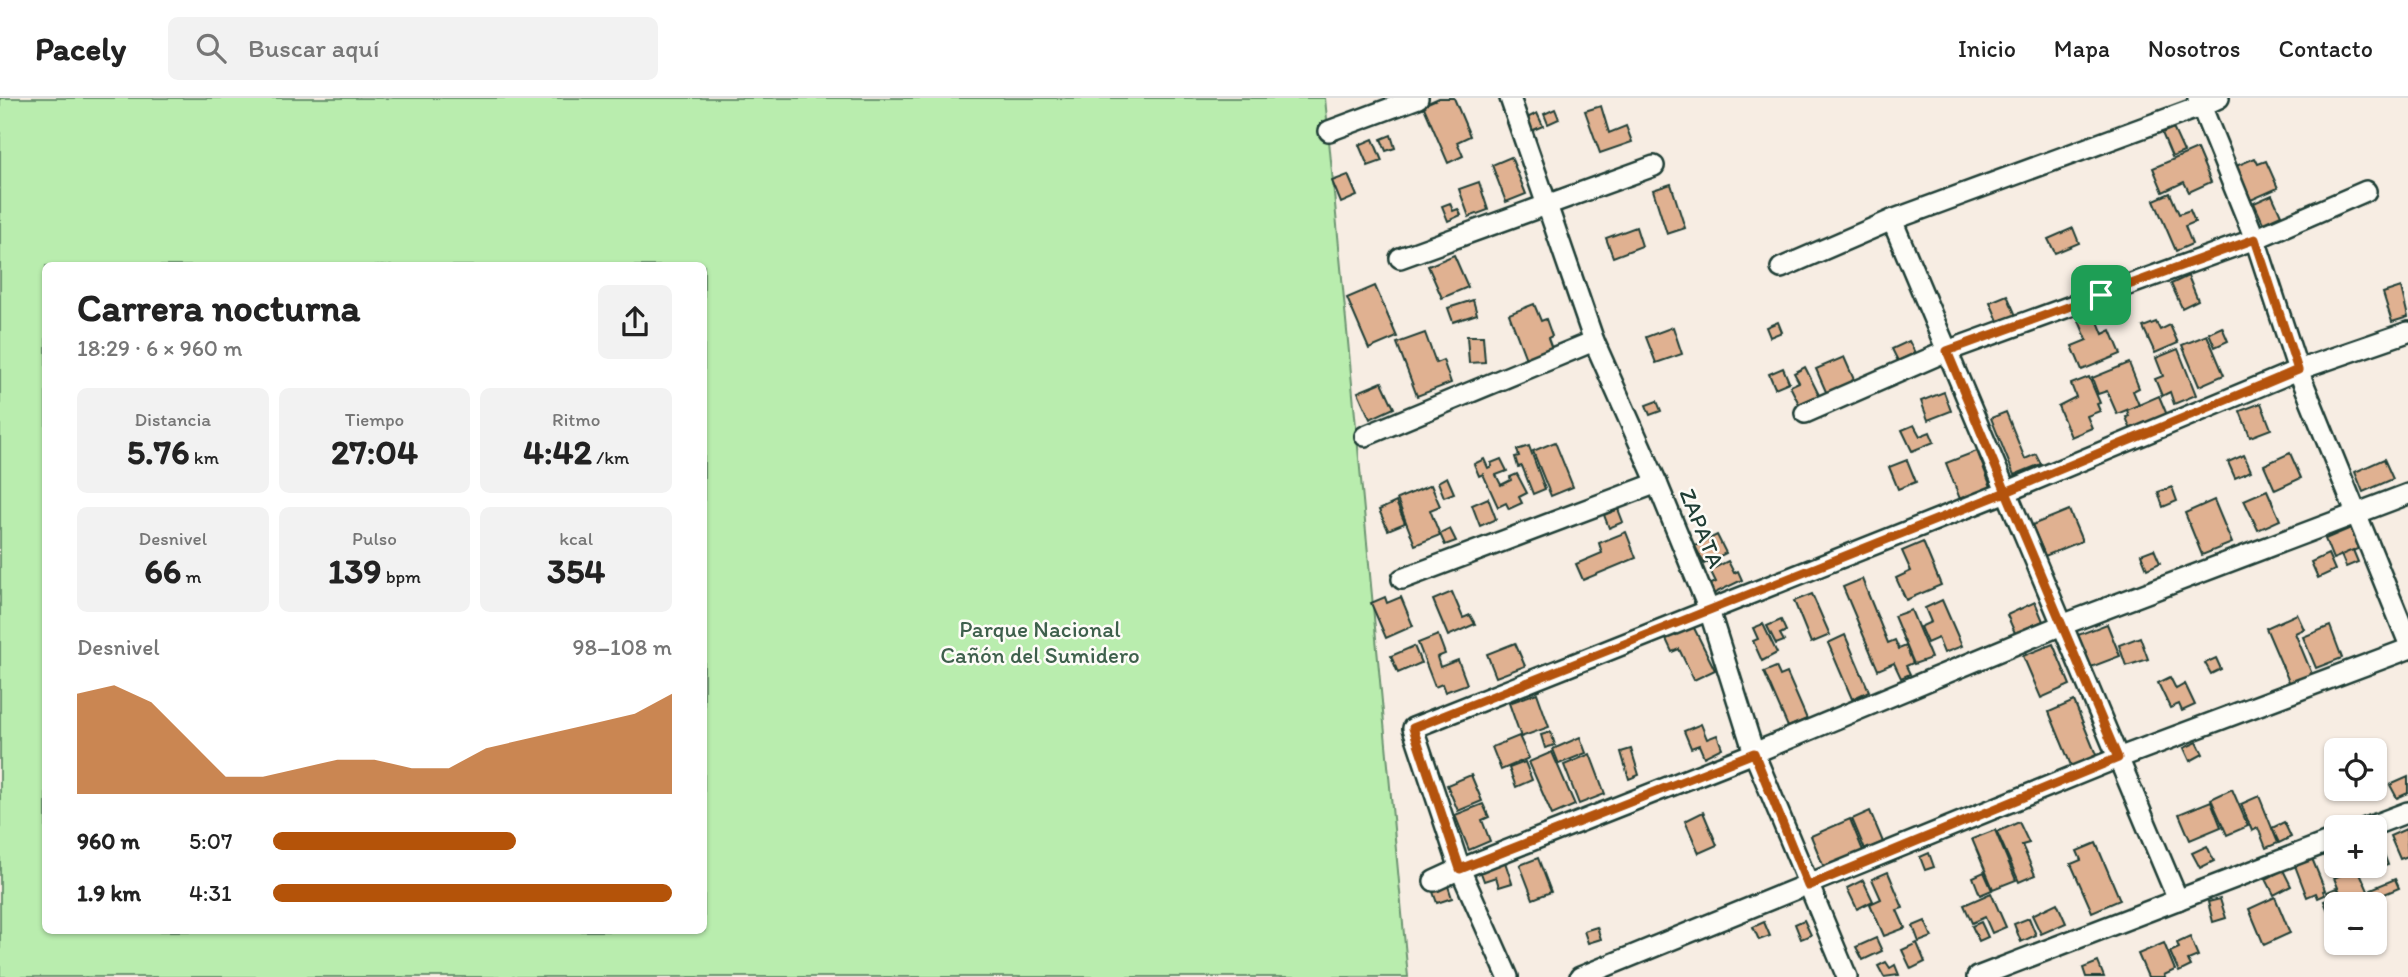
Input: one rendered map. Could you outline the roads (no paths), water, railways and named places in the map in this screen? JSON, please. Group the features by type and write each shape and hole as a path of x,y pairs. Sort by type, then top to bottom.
{"street":[{"path":"1329,131 1418,98"},
{"name":"ZAPATA","path":"1510,98 1594,341 1657,483 1709,610 1754,753 1847,977"},
{"path":"1781,268 1892,220 2206,101 2298,370 2408,641"},
{"path":"1401,258 1654,166"},
{"path":"1805,413 1947,351 2255,239 2367,191"},
{"path":"1892,220 2178,900"},
{"path":"1508,977 1460,869 1413,728 2006,492 2298,370 2408,332"},
{"path":"1365,436 1594,341"},
{"path":"1402,579 1657,483"},
{"path":"1434,881 1754,753 2062,625 2408,494"},
{"path":"1580,977 2118,758 2408,649"},
{"path":"2387,820 2408,811"},
{"path":"1977,977 2324,844"}],"park label":[{"name":"Parque Nacional Cañón del Sumidero","path":"1040,642"}]}
